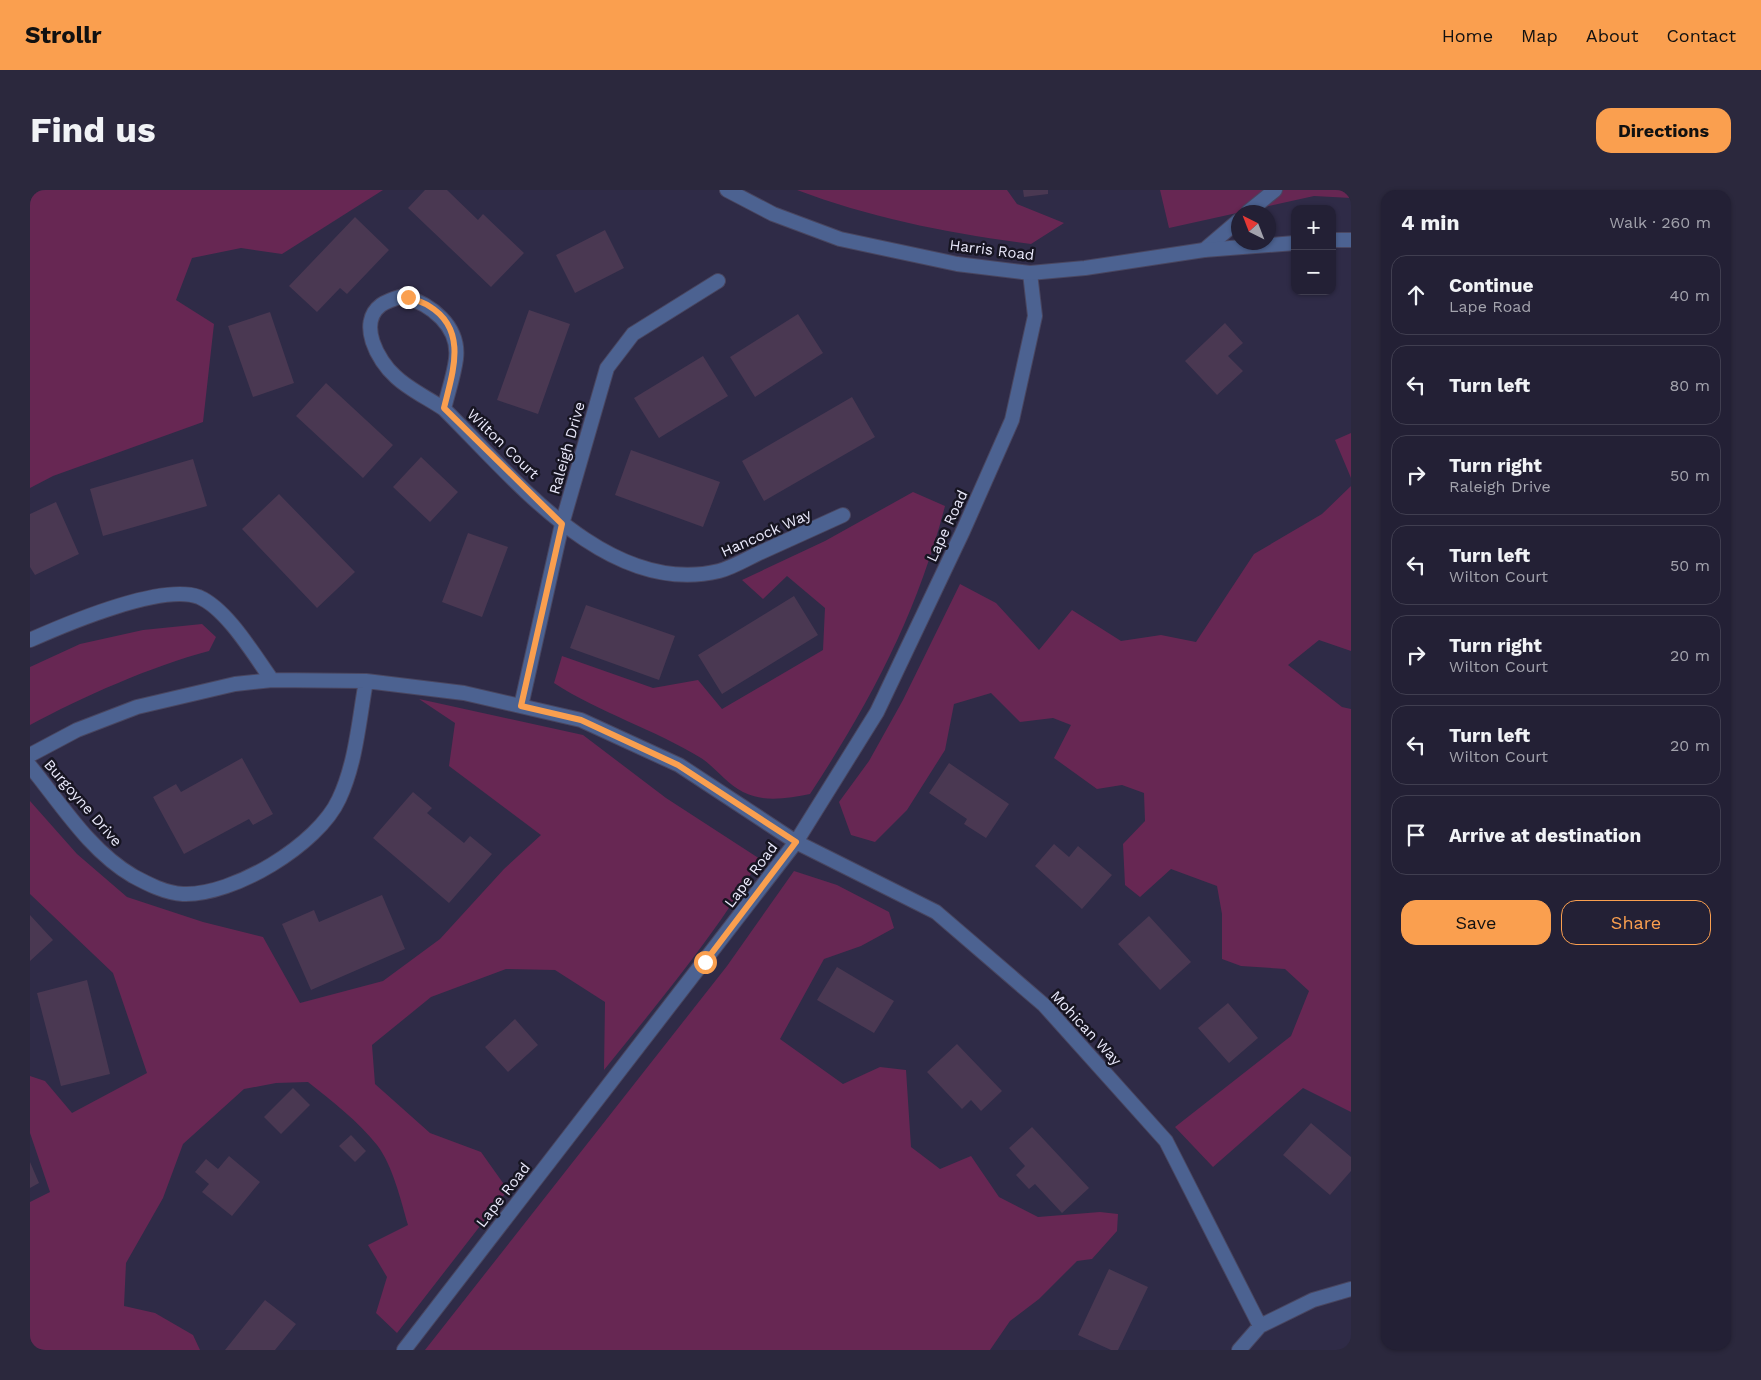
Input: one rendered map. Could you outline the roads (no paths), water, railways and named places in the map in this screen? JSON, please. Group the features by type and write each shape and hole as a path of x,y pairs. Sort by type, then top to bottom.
{"street":[{"name":"Harris Road","path":"727,190 773,214 840,239 957,264 1030,273 1085,268 1204,250 1291,243"},
{"path":"1257,205 1275,190"},
{"path":"1204,250 1231,227"},
{"path":"1336,240 1351,240"},
{"name":"Lape Road","path":"404,1350 796,842 877,712 963,531 1012,420 1035,316 1030,273"},
{"name":"Raleigh Drive","path":"521,706 562,524 607,368 633,334 718,281"},
{"name":"Wilton Court","path":"444,408 456,358 447,324 430,306 403,296 381,305 372,316 370,330 384,365 396,378 444,408 562,524"},
{"name":"Hancock Way","path":"562,524 595,547 644,569 690,576 720,571 843,515"},
{"path":"30,640 54,629 142,599 182,594 199,598 229,620 272,680"},
{"name":"Mohican Way","path":"30,755 77,730 136,706 235,684 272,680 366,681 464,693 581,720 678,765 796,842 936,912 1044,1005 1166,1141 1260,1326"},
{"name":"Burgoyne Drive","path":"30,766 90,839 110,860 133,876 166,892 184,894 213,890 266,867 298,846 322,823 339,800 351,767 366,681"},
{"path":"1239,1350 1260,1326 1313,1300 1351,1289"}]}
